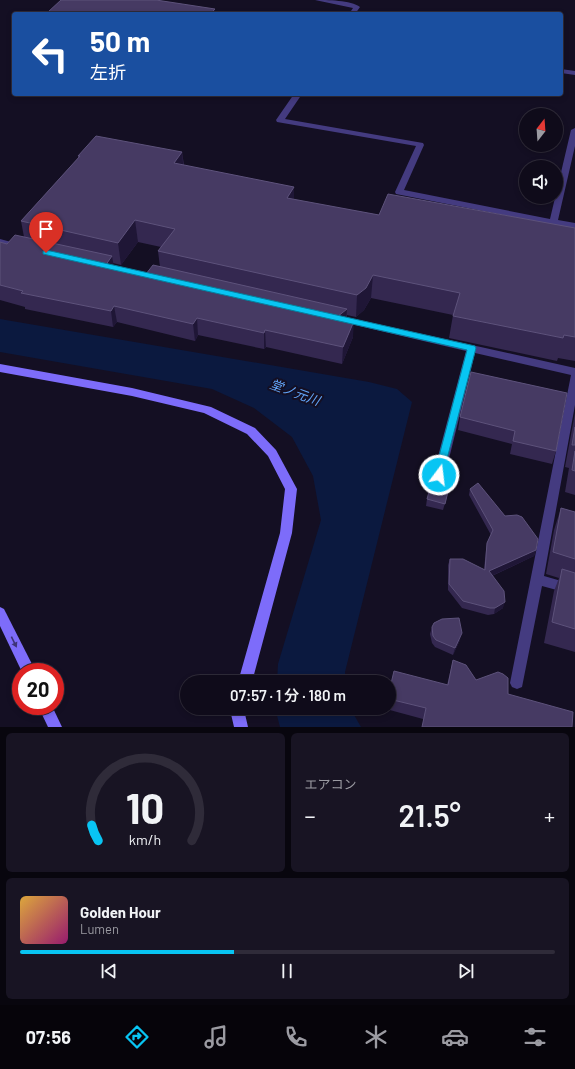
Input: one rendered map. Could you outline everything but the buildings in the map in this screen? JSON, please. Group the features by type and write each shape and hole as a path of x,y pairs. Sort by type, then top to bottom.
{"street":[{"path":"0,368 132,392 207,410 251,431 272,453 291,489 286,533 247,675"},
{"path":"0,613 24,663"},
{"path":"49,715 55,727"}],"lane":[{"path":"318,0 353,5 357,7 353,12"},
{"path":"563,71 575,73"},
{"path":"297,96 280,120 420,145 399,192 575,226"},
{"path":"553,222 575,130"},
{"path":"0,242 31,249"},
{"path":"332,317 575,372"},
{"path":"439,475 472,348"},
{"path":"517,683 575,377"},
{"path":"549,514 562,518"},
{"path":"537,579 575,590"}],"water":[{"name":"堂ノ元川","path":"0,319 369,382 397,389 412,402 345,675 277,675 278,664 321,520 313,476 292,437 254,408 212,389 0,352"},
{"path":"277,715 354,715 361,727 280,727"}],"route":[{"path":"46,253 472,348 439,475"}]}
